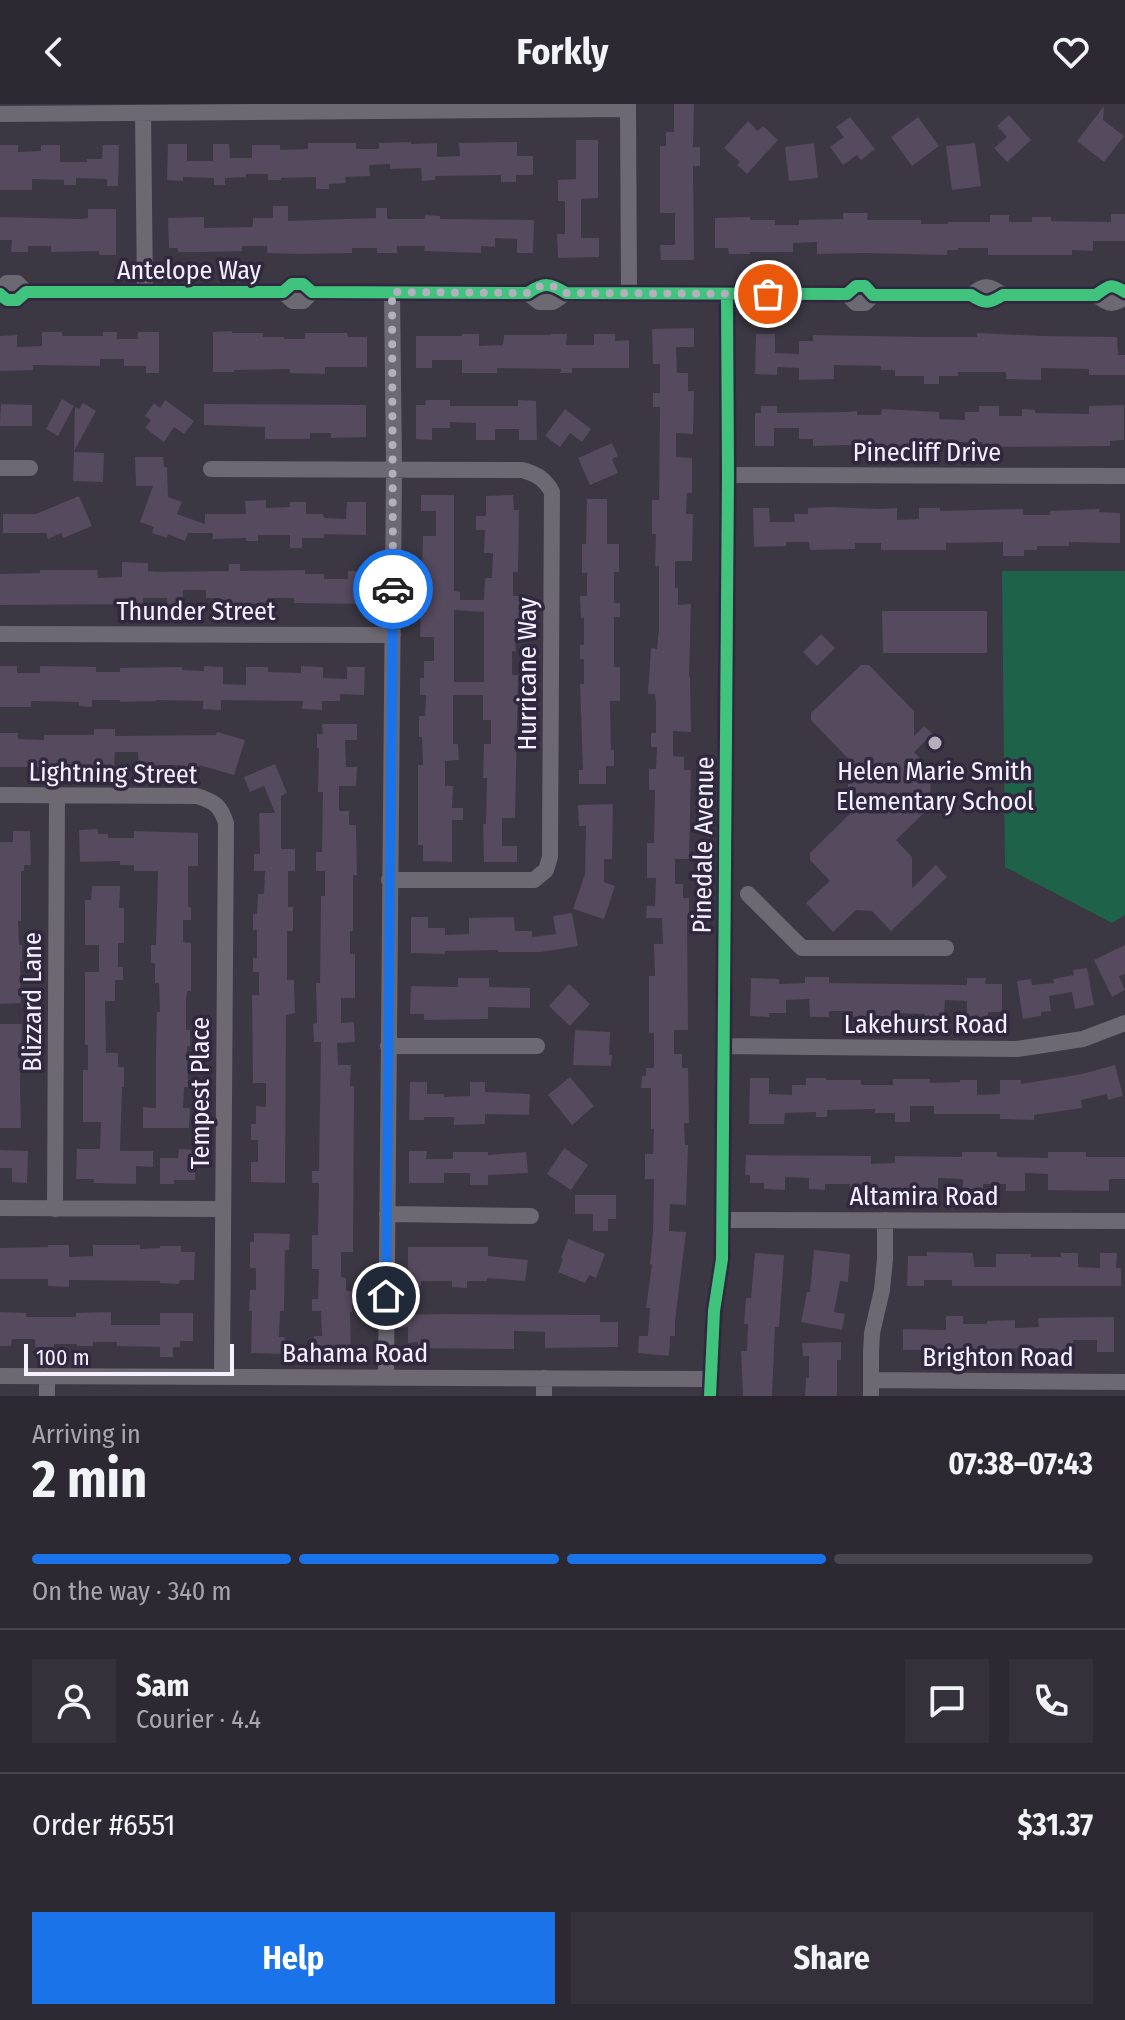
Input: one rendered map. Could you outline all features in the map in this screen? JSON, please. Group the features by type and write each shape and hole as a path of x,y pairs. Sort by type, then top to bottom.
{"street":[{"path":"0,114 628,106 629,293"},
{"path":"143,113 145,292"},
{"name":"Antelope Way","path":"0,292 7,300 17,300 26,292 283,292 293,301 303,301 312,292 528,293 539,302 553,302 566,293 847,294 856,303 865,303 873,295 971,295 982,286 1003,295 1096,295 1108,303 1117,303 1125,295"},
{"path":"386,1377 394,470 392,292"},
{"name":"Pinedale Avenue","path":"710,1396 714,1311 722,1259 727,294"},
{"path":"0,468 30,468"},
{"path":"211,469 394,470"},
{"name":"Hurricane Way","path":"389,880 534,880 546,870 550,857 552,492 546,481 535,473 522,470 394,470"},
{"name":"Pinecliff Drive","path":"728,475 1125,476"},
{"name":"Thunder Street","path":"0,634 393,635"},
{"name":"Lightning Street","path":"0,795 197,796 211,800 221,809"},
{"name":"Blizzard Lane","path":"55,1209 57,795"},
{"name":"Tempest Place","path":"221,809 226,823 222,1377"},
{"path":"748,894 802,948 946,948"},
{"name":"Lakehurst Road","path":"723,1046 1017,1049 1083,1039 1125,1023"},
{"path":"388,1046 537,1046"},
{"path":"0,1208 223,1209"},
{"path":"387,1214 531,1216"},
{"name":"Altamira Road","path":"722,1220 1125,1221"},
{"path":"871,1388 872,1333 882,1290 885,1220"},
{"name":"Bahama Road","path":"0,1376 710,1379"},
{"path":"47,1376 47,1396"},
{"path":"544,1378 544,1396"},
{"name":"Brighton Road","path":"871,1388 1125,1382"}],"green space":[{"path":"1002,571 1125,571 1125,915 1112,923 1005,867"}],"building":[{"path":"674,104 694,104 693,147 700,147 700,166 693,166 694,260 661,260 660,245 675,245 675,213 660,213 660,146 666,146 666,132 674,132"},
{"path":"1104,106 1103,120 1124,136 1104,162 1077,141"},
{"path":"1009,115 1031,140 1007,162 994,148 1007,137 997,126"},
{"path":"850,117 875,149 861,160 857,155 843,165 830,147 844,137 836,127"},
{"path":"918,117 939,146 912,166 891,137"},
{"path":"748,121 758,131 763,126 778,140 747,174 737,165 740,162 724,148"},
{"path":"576,140 598,140 598,198 581,199 581,238 599,238 599,257 558,258 557,234 565,234 565,201 558,201 558,180 576,179"},
{"path":"517,142 517,156 533,156 533,175 516,175 516,182 501,182 501,175 435,176 435,180 422,181 421,168 390,169 390,164 369,165 370,176 345,177 346,183 329,184 329,189 316,189 316,177 268,180 268,174 225,178 225,185 214,185 214,178 167,180 168,144 187,144 187,161 213,161 213,144 229,144 230,158 252,158 252,145 280,145 280,150 308,149 308,143 356,143 356,149 379,149 379,143 437,143 437,157 460,156 459,143"},
{"path":"814,143 818,178 789,181 785,147"},
{"path":"975,143 981,186 952,190 946,146"},
{"path":"0,145 18,145 18,152 41,151 41,145 60,145 60,162 87,162 87,159 102,159 103,145 119,145 118,186 107,186 107,179 76,178 76,185 64,185 64,180 32,179 32,190 0,190"},
{"path":"273,206 288,206 288,221 376,218 376,208 387,208 387,219 425,219 425,215 440,216 440,219 534,220 533,253 517,253 517,239 495,238 495,247 481,246 481,253 424,251 425,246 397,246 397,253 377,253 377,248 352,248 352,253 300,254 267,253 267,246 242,246 242,251 204,252 178,252 178,248 169,248 168,218 204,217 204,228 253,227 253,218 273,218"},
{"path":"88,209 116,209 116,255 99,255 99,251 51,252 51,246 28,246 28,252 11,252 12,240 0,240 0,217 82,219 88,218"},
{"path":"843,213 868,213 867,220 921,220 921,224 990,222 990,215 1009,215 1009,222 1032,222 1032,217 1051,217 1051,221 1111,222 1111,214 1125,214 1125,241 1093,241 1093,251 1072,250 1072,255 988,255 988,248 958,248 947,250 947,255 817,254 817,242 793,243 793,252 729,254 728,248 715,248 715,218 750,217 750,220 775,220 775,225 799,225 799,220 843,219"},
{"path":"694,328 694,347 676,347 677,373 688,373 688,391 694,391 693,434 676,433 676,457 692,458 692,493 687,493 686,514 693,514 692,561 675,561 678,605 691,604 691,732 673,731 673,756 684,757 684,770 691,770 689,859 675,859 675,884 683,884 683,898 689,898 688,1030 674,1030 674,1054 682,1054 682,1068 688,1068 689,1123 684,1123 685,1145 688,1145 686,1205 670,1204 669,1231 686,1232 675,1336 670,1336 669,1356 638,1353 639,1336 648,1336 650,1308 646,1308 652,1265 654,1179 645,1179 645,1154 653,1154 651,1088 641,1088 646,1068 654,1068 654,1033 649,1033 649,976 655,976 654,944 663,944 662,918 646,918 647,906 655,906 656,878 647,878 647,843 654,843 655,790 649,790 649,769 656,769 657,747 651,747 651,733 656,733 656,704 655,694 648,694 651,648 657,649 659,628 659,566 655,566 656,534 652,534 652,500 659,500 660,407 653,407 653,393 660,393 660,364 653,364 652,329"},
{"path":"42,332 62,332 62,336 103,336 103,332 117,332 117,339 138,339 138,332 159,332 159,373 146,373 146,366 124,366 124,359 100,359 100,366 33,365 33,370 0,371 0,336 17,335 17,347 42,346"},
{"path":"213,332 263,333 263,337 284,339 305,339 305,333 347,333 348,337 367,337 367,367 325,367 325,374 290,373 290,369 213,372"},
{"path":"977,333 1117,337 1118,355 1125,355 1125,375 1089,375 1089,369 1041,368 1041,380 1006,379 1006,372 958,372 958,376 939,376 939,384 924,384 924,376 895,376 895,370 881,370 881,366 834,365 834,379 799,380 799,368 777,367 777,375 755,374 756,334 775,334 775,353 799,354 799,341 813,341 813,335 977,337"},
{"path":"479,334 479,346 503,345 504,335 551,334 567,334 566,345 594,345 594,334 615,334 615,341 629,340 629,368 572,368 572,373 560,373 561,369 497,368 497,373 462,373 462,360 432,360 432,368 416,368 416,336"},
{"path":"62,399 74,406 58,436 46,429"},
{"path":"165,400 194,421 184,434 174,427 164,442 145,428 151,420 145,416 154,403 160,408"},
{"path":"426,400 450,400 450,406 518,406 518,400 536,401 537,440 519,440 519,429 495,429 495,440 476,440 476,423 450,422 450,428 432,428 432,440 416,439 416,405 425,405"},
{"path":"83,403 96,411 74,451 75,407 79,409"},
{"path":"1,404 32,405 32,426 0,426"},
{"path":"204,404 366,405 366,437 331,438 331,433 310,433 310,439 265,439 265,427 204,425"},
{"path":"1124,405 1124,440 1110,441 1110,446 983,447 983,442 958,442 958,446 813,446 813,439 799,439 799,428 774,428 774,446 755,446 755,413 761,413 761,406 777,406 777,413 857,411 857,415 881,415 882,409 939,412 939,419 965,420 965,412 979,412 979,406 999,406 999,416 1022,416 1022,409 1035,410 1035,413 1089,414 1089,406"},
{"path":"565,409 591,429 582,442 570,433 560,447 545,436"},
{"path":"612,443 618,456 612,459 618,473 590,485 578,458"},
{"path":"74,452 104,453 103,482 73,481"},
{"path":"135,457 163,457 164,467 167,467 168,497 182,502 177,514 205,524 205,514 246,514 245,501 266,500 266,508 290,507 290,502 306,502 306,514 346,519 347,502 366,502 366,535 324,534 324,538 302,538 302,548 290,548 290,535 258,535 258,541 246,541 246,538 213,539 213,533 188,533 185,541 168,534 167,538 152,533 154,527 140,522 153,486 136,486"},
{"path":"421,495 454,495 454,591 460,592 460,600 484,600 485,578 492,578 493,553 484,553 485,530 476,530 476,516 486,516 486,496 513,495 514,510 519,510 518,572 513,572 513,596 519,596 520,641 515,641 516,651 512,651 512,675 518,675 515,818 502,818 502,846 517,846 517,862 484,862 487,778 483,778 484,744 491,744 491,720 483,720 483,695 453,695 453,744 458,744 459,760 445,761 445,786 453,786 452,808 463,808 463,820 452,820 452,862 423,861 423,845 418,845 418,765 423,765 419,716 425,716 426,695 420,695 420,678 424,678 424,661 434,661 434,637 420,637 423,536 436,536 436,511 421,511","holes":["454,610 484,612 484,682 454,682"]},
{"path":"79,496 92,526 63,538 61,533 48,539 46,533 3,533 3,514 36,514"},
{"path":"587,499 607,499 607,544 619,544 619,572 614,572 614,603 620,603 620,617 614,617 614,667 620,667 620,701 610,701 614,766 606,766 606,784 579,784 579,770 583,770 580,684 584,684 584,659 580,659 580,645 584,645 584,618 581,618 580,596 587,596 587,573 582,573 582,544 586,544"},
{"path":"753,508 769,508 770,522 795,522 794,514 808,514 808,508 897,508 897,520 919,519 919,508 940,508 940,511 1023,509 1023,515 1099,509 1099,512 1120,513 1120,543 1069,542 1069,546 1037,546 1037,550 1024,550 1024,556 1003,556 1003,542 946,543 946,550 881,550 881,543 855,543 855,549 810,550 809,542 754,547"},
{"path":"122,562 148,563 148,571 157,572 229,571 229,564 240,564 240,571 305,570 305,574 324,574 324,579 348,579 348,571 366,571 365,604 294,603 294,598 267,598 267,604 220,604 220,598 206,598 206,590 183,590 183,605 167,605 167,598 143,598 143,604 0,605 0,574 97,570 98,578 122,577"},
{"path":"882,611 987,611 987,653 883,653"},
{"path":"821,634 835,648 817,666 803,652"},
{"path":"861,665 869,665 914,711 914,736 924,726 933,734 914,752 931,770 930,807 896,840 912,857 912,888 936,865 947,877 891,931 872,911 856,910 833,932 806,903 830,881 810,860 810,853 860,804 848,791 848,783 860,771 811,720 811,713"},
{"path":"0,666 17,666 17,673 40,673 40,666 96,667 96,672 120,672 120,668 182,667 182,670 204,671 204,666 223,667 223,684 246,685 246,667 268,667 268,672 301,673 301,666 323,667 323,678 347,679 347,667 365,667 364,695 340,694 340,701 322,701 322,710 302,709 303,701 221,700 221,710 203,709 203,701 156,700 92,700 92,707 79,706 79,702 31,701 31,707 0,707"},
{"path":"322,724 357,724 357,740 345,740 346,767 357,767 356,786 339,786 339,811 349,811 349,825 356,825 357,875 353,875 353,931 350,931 350,954 355,954 355,998 341,998 341,1023 354,1022 355,1042 337,1043 338,1065 351,1065 350,1086 354,1086 353,1252 341,1252 341,1277 346,1278 346,1291 353,1291 351,1354 314,1354 314,1336 322,1336 321,1311 312,1311 312,1299 318,1299 319,1269 312,1269 312,1235 318,1235 319,1183 312,1183 312,1171 319,1171 321,1042 314,1042 313,1024 317,1023 316,983 320,983 321,896 325,896 325,871 316,871 316,852 322,852 323,792 318,792 317,734 323,734"},
{"path":"94,729 115,729 115,736 216,735 217,732 245,740 234,775 199,765 199,769 158,765 158,769 139,769 138,752 115,752 114,769 0,767 0,733 18,733 18,739 44,740 44,735 94,735"},
{"path":"275,764 287,793 281,796 281,849 295,849 295,871 288,871 288,907 293,907 293,931 287,931 287,980 294,980 295,1013 286,1015 285,1183 251,1182 251,1162 258,1162 258,1140 251,1140 251,1124 256,1124 256,1106 266,1107 266,1083 253,1083 252,995 259,995 259,972 253,972 253,958 257,958 257,930 253,930 253,914 257,914 258,894 264,894 265,871 254,871 254,854 260,854 259,813 275,813 264,786 250,792 244,777"},
{"path":"1008,795 1021,795 1021,808 1008,808"},
{"path":"613,804 612,859 604,859 604,882 615,886 604,919 573,909 585,874 586,826 579,826 578,805"},
{"path":"98,829 98,834 108,834 108,838 134,838 134,831 198,833 198,866 188,866 191,920 183,920 183,942 191,943 191,991 187,991 186,1002 186,1030 190,1030 190,1046 187,1046 188,1087 184,1087 183,1108 190,1108 189,1128 143,1128 143,1107 156,1108 157,1012 160,1012 159,983 155,983 151,945 156,945 158,871 134,871 134,865 120,865 120,861 80,862 79,830"},
{"path":"13,831 30,831 31,865 24,865 24,871 21,871 21,921 18,921 19,945 22,945 21,1003 0,1004 0,842 13,842"},
{"path":"92,886 120,886 119,908 124,908 124,943 118,943 118,967 123,967 123,980 115,980 115,1001 105,1001 106,1053 118,1053 118,1067 124,1067 120,1151 153,1151 153,1167 136,1166 136,1184 93,1183 94,1179 76,1179 77,1149 100,1149 101,1122 83,1122 83,1070 88,1070 85,972 99,972 99,945 85,945 85,900 91,900"},
{"path":"572,913 578,946 541,952 411,953 411,917 428,917 428,928 445,928 445,935 469,934 469,918 514,917 515,931 532,931 532,937 556,934 553,916"},
{"path":"1125,945 1125,974 1119,976 1125,990 1112,997 1094,960"},
{"path":"1087,968 1094,1005 1075,1009 1072,992 1049,996 1051,1011 1023,1019 1017,981 1031,979 1032,985 1054,983 1053,979 1074,975 1073,970"},
{"path":"805,977 829,977 829,983 967,985 967,978 986,978 985,984 1002,984 1002,1012 988,1012 988,1018 967,1018 967,1001 945,1000 944,1018 895,1013 895,1018 853,1017 853,1011 829,1011 829,1017 810,1017 809,999 786,1000 786,1013 769,1013 769,1017 750,1016 751,978 779,979 779,984 805,983"},
{"path":"458,978 489,978 489,987 530,988 530,1008 488,1007 488,1019 424,1020 424,1014 410,1014 411,986 458,987"},
{"path":"569,984 590,1004 570,1026 549,1006"},
{"path":"0,1024 22,1024 21,1128 0,1128"},
{"path":"575,1030 610,1032 611,1066 573,1065"},
{"path":"1115,1065 1123,1096 1108,1100 1107,1094 1081,1100 1082,1108 1034,1115 1034,1120 1000,1119 1000,1114 934,1114 934,1106 910,1106 910,1122 895,1122 895,1113 875,1113 875,1109 827,1110 827,1117 816,1117 816,1112 785,1113 784,1124 749,1124 750,1078 769,1078 769,1094 792,1095 792,1085 806,1085 806,1078 861,1080 861,1085 893,1085 893,1079 930,1079 930,1083 977,1080 977,1095 1000,1094 1000,1080 1021,1080 1021,1084"},
{"path":"570,1077 594,1106 572,1125 548,1095"},
{"path":"410,1082 427,1082 427,1094 444,1094 444,1097 470,1096 470,1082 485,1082 485,1092 530,1094 529,1115 485,1114 485,1124 454,1125 454,1117 409,1120"},
{"path":"564,1148 588,1165 571,1190 547,1174"},
{"path":"179,1149 195,1150 195,1180 160,1184 160,1158 178,1158"},
{"path":"0,1150 28,1151 27,1183 12,1182 12,1168 0,1168"},
{"path":"409,1151 427,1151 426,1159 453,1159 453,1152 488,1152 488,1155 526,1152 528,1173 488,1175 488,1185 470,1185 470,1173 444,1173 444,1183 409,1183"},
{"path":"962,1152 997,1152 997,1157 1048,1158 1048,1152 1086,1152 1086,1157 1125,1157 1125,1179 1109,1179 1109,1191 1048,1190 1048,1174 1025,1173 1025,1191 1006,1191 1006,1184 983,1184 983,1190 963,1190 963,1179 938,1178 938,1190 850,1190 850,1184 825,1184 825,1190 809,1189 809,1178 785,1177 785,1190 764,1189 764,1183 750,1183 750,1175 745,1175 746,1155 871,1156 871,1164 895,1163 895,1156 962,1157"},
{"path":"575,1195 616,1195 616,1219 608,1219 608,1231 593,1231 593,1214 575,1214"},
{"path":"254,1233 290,1234 289,1250 285,1250 284,1311 280,1311 279,1337 285,1337 284,1354 251,1353 250,1290 256,1290 256,1268 250,1268 250,1242 254,1242"},
{"path":"568,1239 605,1254 596,1278 589,1275 585,1283 558,1272"},
{"path":"69,1245 69,1257 93,1256 93,1245 140,1245 140,1249 181,1246 181,1252 195,1252 194,1280 180,1280 179,1284 69,1280 69,1287 48,1286 48,1279 0,1279 0,1248"},
{"path":"408,1247 488,1247 488,1256 528,1260 525,1281 487,1278 487,1281 467,1281 467,1288 452,1287 452,1281 421,1281 421,1286 408,1286"},
{"path":"814,1250 850,1254 848,1282 840,1281 834,1312 845,1314 842,1330 801,1322 807,1292 810,1292"},
{"path":"927,1252 973,1253 974,1267 996,1267 996,1254 1061,1257 1061,1253 1078,1253 1078,1267 1100,1268 1100,1253 1117,1253 1116,1268 1121,1268 1121,1286 952,1286 952,1280 924,1280 924,1286 907,1286 908,1256 927,1256"},
{"path":"755,1253 784,1255 779,1327 775,1327 772,1396 743,1396 741,1351 747,1351 748,1324 744,1324 746,1298 751,1298"},
{"path":"0,1312 26,1313 26,1317 76,1317 76,1313 111,1312 111,1325 160,1325 160,1313 193,1313 193,1341 180,1341 180,1347 173,1347 173,1357 160,1357 160,1347 117,1346 117,1342 93,1342 93,1346 54,1344 54,1347 35,1347 35,1339 12,1339 11,1346 0,1346"},
{"path":"400,1315 600,1315 600,1322 618,1322 618,1347 545,1348 545,1332 514,1331 514,1349 418,1348 418,1342 408,1343 408,1327 400,1328"},
{"path":"946,1316 963,1316 963,1324 1015,1320 1015,1328 1039,1327 1038,1318 1114,1317 1114,1352 1097,1352 1097,1340 1073,1340 1074,1351 1052,1352 1052,1348 903,1350 903,1329 946,1330"},
{"path":"841,1342 841,1360 837,1360 837,1396 805,1396 809,1356 803,1356 802,1343"}],"cycle path":[{"path":"0,294 7,300 17,300 26,292 283,292 292,284 303,284 312,292 528,293 547,285 566,293 847,294 856,286 865,286 873,295 971,295 987,302 1003,295 1096,295 1110,286 1125,292"},
{"path":"710,1396 714,1311 722,1259 727,294"}],"way so far":[{"path":"393,589 392,292 528,293 540,285 553,285 566,293 768,294"}],"place":[{"name":"Helen Marie Smith Elementary School","path":"935,743"}],"route":[{"path":"386,1296 393,589"}]}
